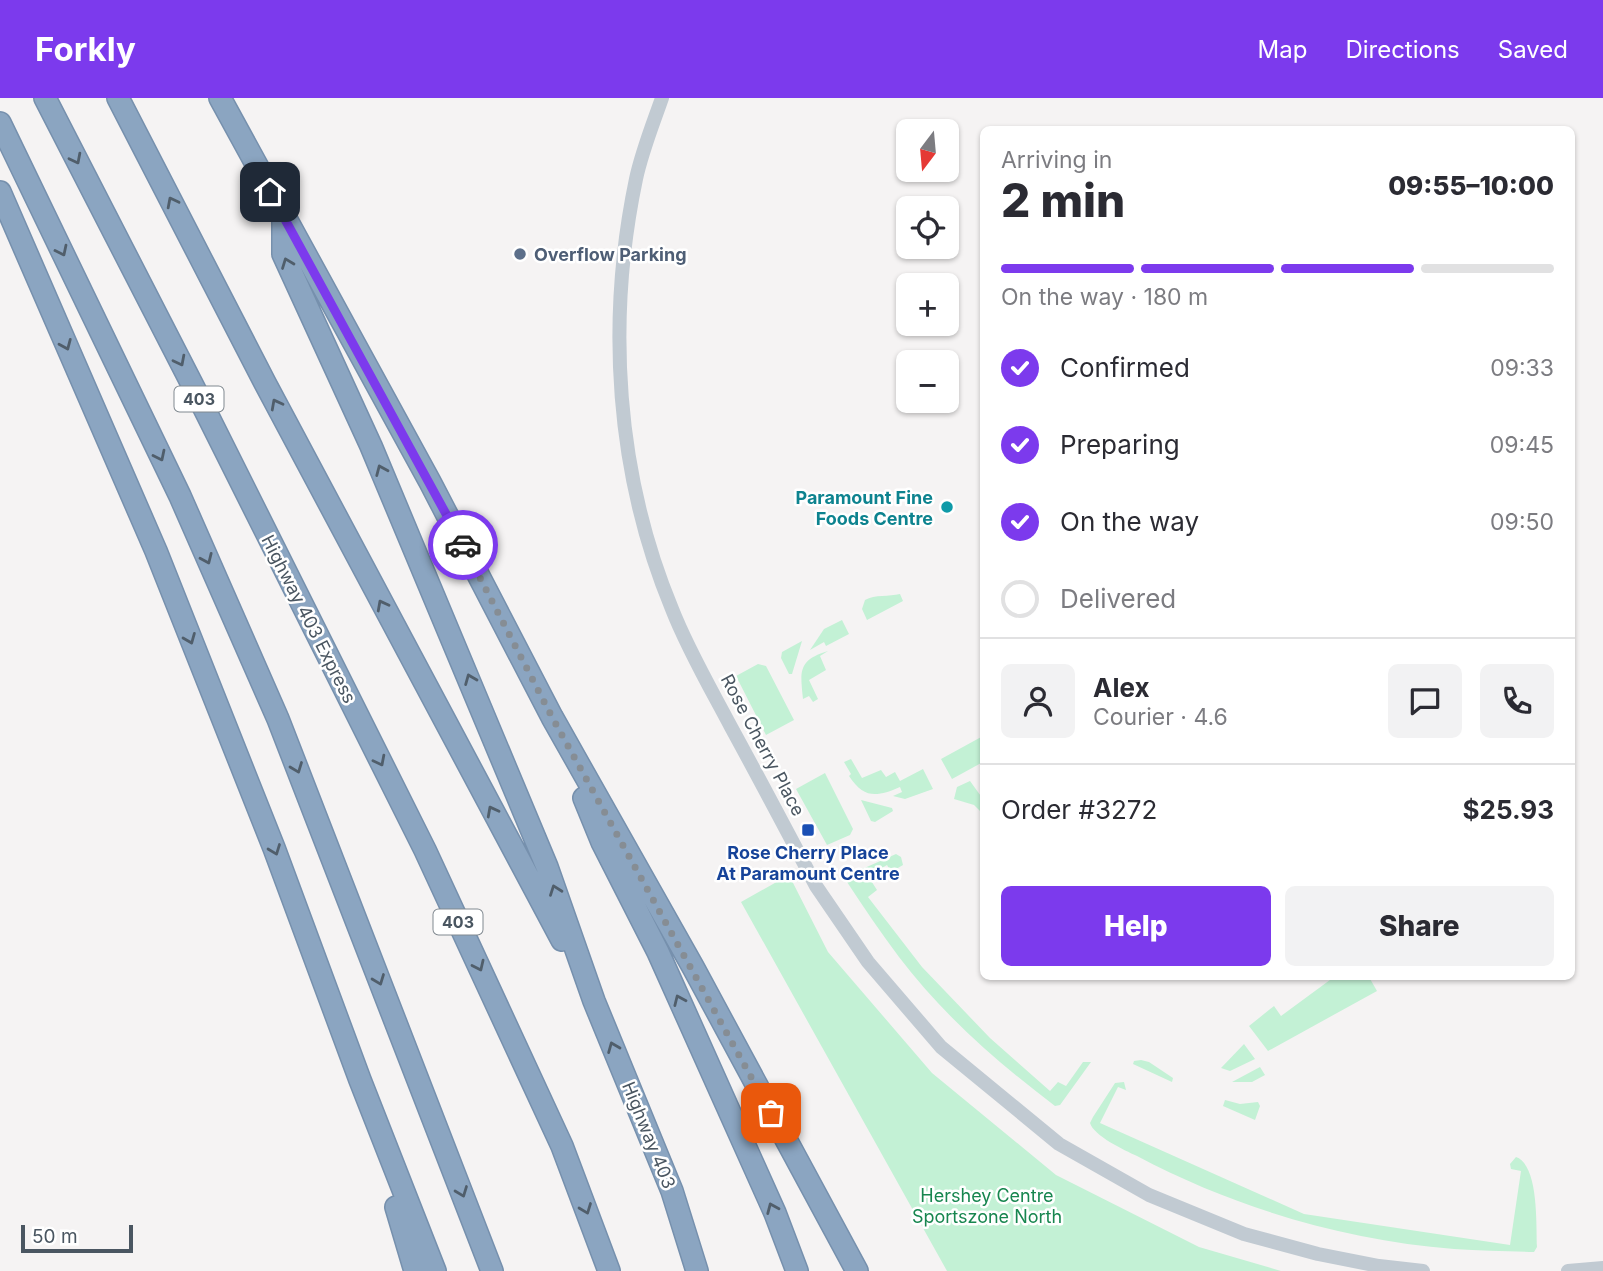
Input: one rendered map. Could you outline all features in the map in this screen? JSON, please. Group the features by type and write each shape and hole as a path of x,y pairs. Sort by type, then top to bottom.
{"highway":[{"name":"Highway 403 Express","path":"45,98 419,838 562,1146 609,1271"},
{"path":"118,98 388,617 594,1000"},
{"path":"220,98 430,482 552,717 857,1271"},
{"path":"0,123 180,496 278,719 492,1271"},
{"path":"0,192 156,551 274,848 360,1080 435,1271"},
{"path":"283,215 283,254 371,446 458,651 547,867 594,1000"},
{"path":"552,717 602,842 658,953 769,1200 797,1271"},
{"name":"Highway 403","path":"594,1000 672,1191 697,1271"},
{"path":"360,1080 415,1271"}],"street":[{"name":"Rose Cherry Place","path":"662,98 636,176 627,228 621,298 621,386 626,442 637,498 672,610 695,659 816,886 835,916 868,962 941,1047 1059,1144 1149,1195 1244,1234 1318,1254 1423,1271"},
{"path":"1568,1271 1603,1268"}],"green space":[{"path":"900,594 903,601 867,620 862,609 865,600"},
{"path":"842,620 849,634 826,646 824,642 810,650 824,629"},
{"path":"802,641 792,674 789,674 781,658 782,652"},
{"path":"828,651 820,656 826,670 809,680 818,699 813,702 809,696 803,699 803,668 811,658"},
{"path":"758,664 766,666 794,720 766,735 736,676"},
{"path":"980,738 980,764 952,779 941,759"},
{"path":"851,759 862,778 881,770 886,777 895,772 900,781 923,769 933,789 905,799 893,796 902,792 900,787 878,794 866,792 849,776 851,774 844,762"},
{"path":"825,773 853,829 850,835 827,845 796,789"},
{"path":"970,781 980,795 980,811 974,805 954,799 957,787"},
{"path":"861,800 892,808 893,811 875,822 871,821"},
{"path":"896,854 901,857 903,865 891,872 887,865 868,876 877,890 868,897 922,967 990,1038 1050,1091 1058,1082 1066,1086 1083,1062 1091,1062 1060,1105 1055,1106 1013,1073 972,1037 934,998 899,957 847,882 851,874"},
{"name":"Hershey Centre Sportszone North","path":"789,875 828,952 932,1073 1056,1175 1199,1247 1281,1271 947,1271 741,902"},
{"path":"1330,980 1371,980 1377,991 1268,1051 1249,1026 1274,1006 1281,1016"},
{"path":"1244,1044 1255,1059 1230,1071 1221,1068"},
{"path":"1134,1061 1149,1062 1173,1078 1172,1082 1133,1064"},
{"path":"1260,1067 1265,1075 1252,1082 1232,1082"},
{"path":"1124,1082 1126,1090 1118,1087 1100,1123 1304,1214 1510,1245 1521,1171 1511,1169 1510,1164 1516,1157 1529,1171 1532,1183 1537,1247 1534,1252 1464,1250 1372,1238 1291,1219 1212,1191 1174,1175 1097,1133 1090,1123 1093,1117 1115,1083"},
{"path":"1225,1100 1240,1104 1258,1102 1260,1106 1255,1120 1223,1106"}],"way so far":[{"path":"463,545 552,717 771,1113"}],"place":[{"name":"Overflow Parking","path":"520,254"},
{"name":"Paramount Fine Foods Centre","path":"947,507"},
{"name":"Rose Cherry Place At Paramount Centre","path":"808,830"}],"route":[{"path":"270,192 463,545"}]}
